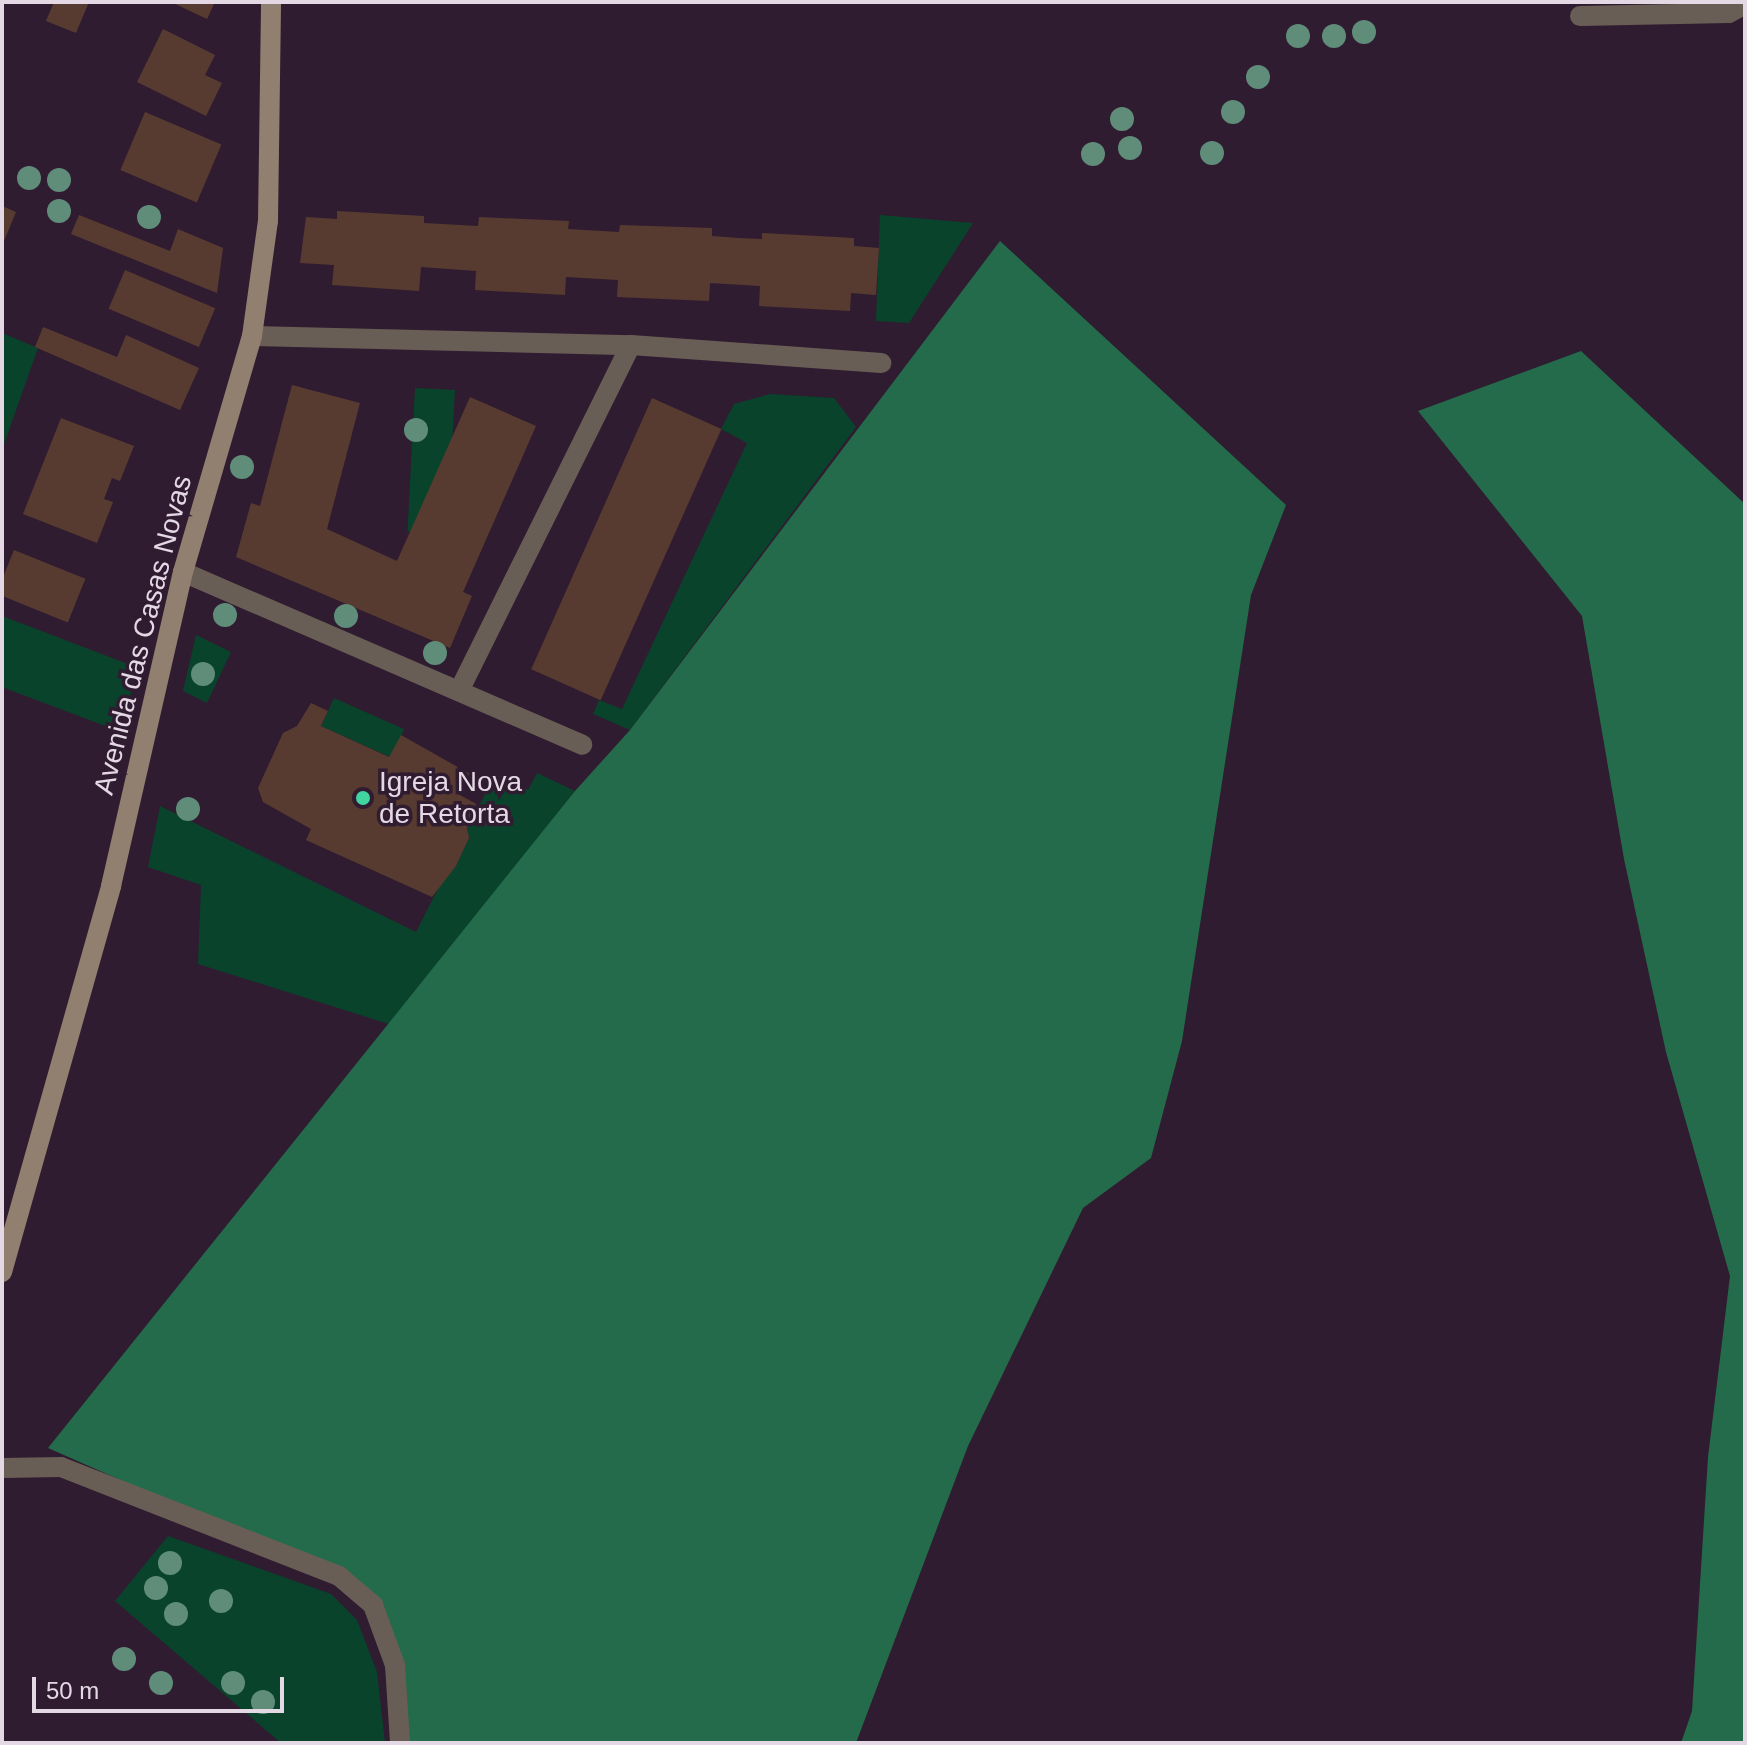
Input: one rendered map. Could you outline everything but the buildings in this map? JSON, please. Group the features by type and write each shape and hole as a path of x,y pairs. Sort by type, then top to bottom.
{"street":[{"name":"Avenida das Casas Novas","path":"2,1272 111,886 183,572 252,336 268,221 271,2"},
{"path":"1580,16 1729,13 1745,4"},
{"path":"252,336 631,345 881,363"},
{"path":"459,691 631,345"},
{"path":"183,572 582,745"},
{"path":"2,1468 61,1467 339,1576 373,1605 395,1665 400,1743"}],"green space":[{"path":"880,215 973,223 909,323 876,321"},
{"path":"1000,241 1286,505 1251,595 1182,1041 1151,1158 1083,1208 968,1446 856,1743 400,1743 395,1665 373,1605 327,1571 48,1448 575,791 630,730"},
{"path":"2,333 38,348 2,450"},
{"path":"1581,351 1745,504 1745,1743 1681,1743 1692,1711 1708,1457 1730,1276 1666,1052 1624,859 1582,616 1418,411"},
{"path":"415,388 455,390 447,534 407,532"},
{"path":"770,394 834,398 856,427 630,730 593,714 599,700 622,709 747,443 721,429 734,404"},
{"path":"2,616 141,669 116,730 2,687"},
{"path":"196,635 231,652 207,703 183,691"},
{"path":"334,698 404,729 392,758 321,726"},
{"path":"537,773 575,791 392,1025 198,964 201,885 148,867 160,806 416,932 445,875 456,866 469,838 467,828 496,774 528,790"},
{"path":"168,1536 331,1594 357,1620 377,1672 385,1743 281,1743 115,1601"}],"place":[{"name":"Igreja Nova de Retorta","path":"363,798"}]}
